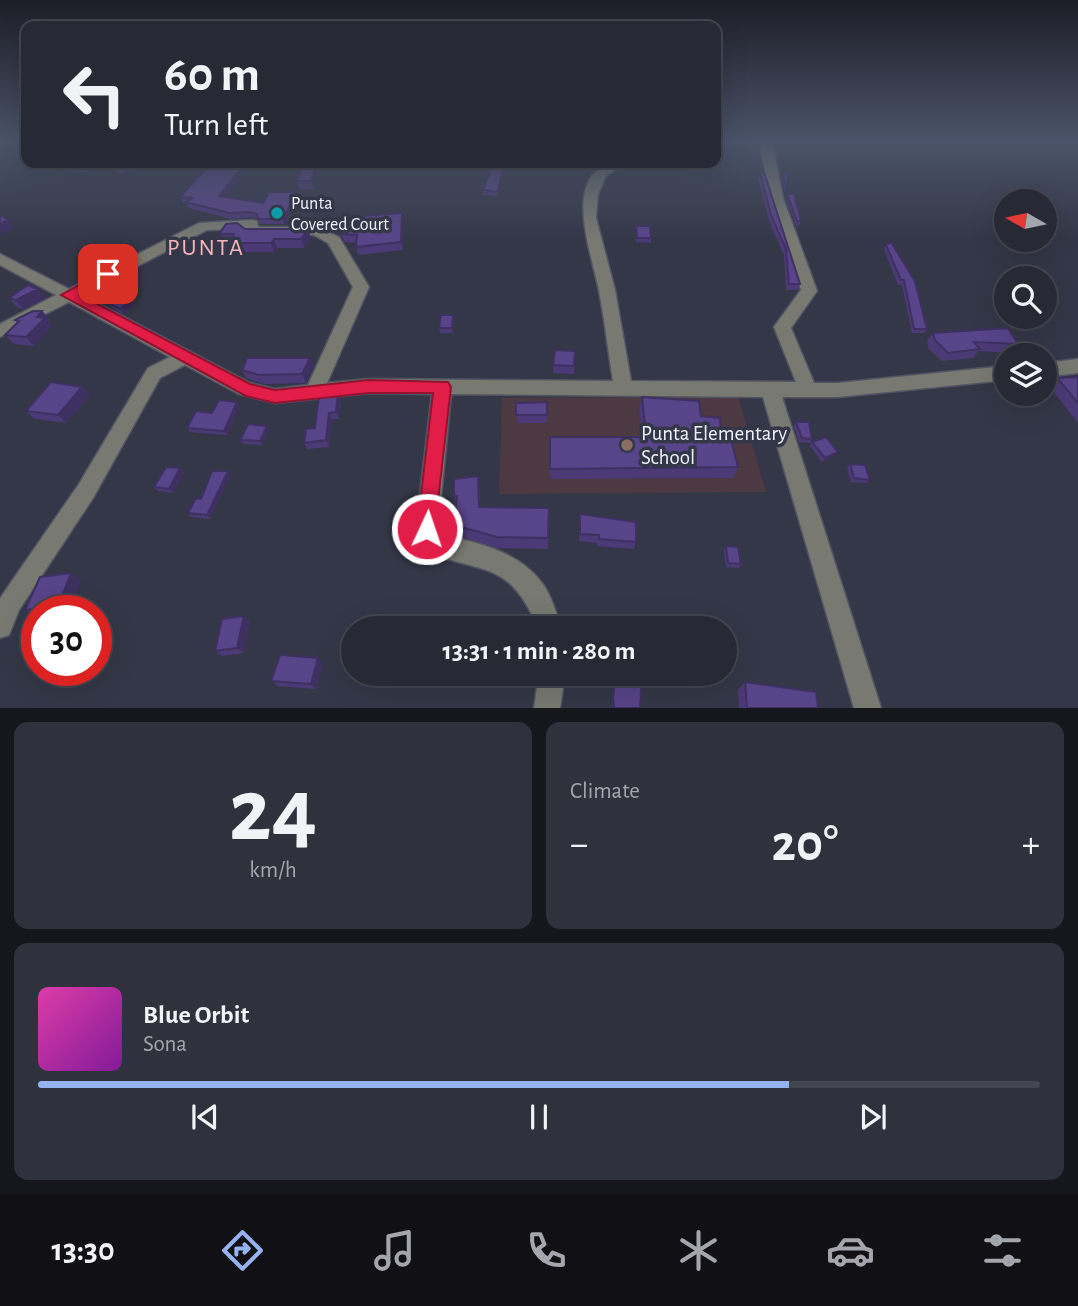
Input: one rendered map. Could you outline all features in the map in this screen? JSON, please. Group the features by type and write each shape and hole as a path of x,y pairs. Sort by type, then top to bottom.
{"street":[{"path":"601,174 591,194 589,218 607,290 622,388"},
{"path":"772,174 776,198 809,291 782,327 808,389"},
{"path":"0,331 204,226 253,224 249,230 317,230 334,240 361,287 314,392"},
{"path":"0,259 246,389 275,396 369,386 838,390 994,374"},
{"path":"0,626 11,602 86,491 154,373 185,357"},
{"path":"1057,369 1078,366"},
{"path":"442,387 427,529 435,544 486,554 516,574 535,593 545,616"},
{"path":"770,389 868,708"},
{"path":"547,708 550,686"}],"shaded area":[{"name":"Punta Elementary School","path":"738,396 766,492 499,494 502,398"}],"building":[{"path":"201,174 236,174 219,196 263,203 269,192 297,192 283,219 258,219 257,214 250,212 229,213 186,202 192,198 180,197"},
{"path":"300,174 313,174 311,181 297,181"},
{"path":"489,174 501,174 498,192 483,190"},
{"path":"760,174 765,174 800,284 789,284 786,249 771,215"},
{"path":"783,174 788,174 786,189"},
{"path":"787,194 794,194 801,221 797,221"},
{"path":"402,213 401,242 356,247 357,235 342,234 339,227 342,222 363,224 364,216"},
{"path":"0,215 9,220 0,224"},
{"path":"237,223 245,229 308,229 301,239 274,239 271,243 228,243 234,234 219,234 226,224"},
{"path":"636,226 650,226 651,238 637,238"},
{"path":"891,242 915,281 927,329 914,329 904,280 901,280 886,245"},
{"path":"28,285 38,289 16,300 9,298"},
{"path":"117,296 131,300 120,309 108,303"},
{"path":"33,311 42,311 37,317 45,318 26,337 5,335 19,321 15,320"},
{"path":"441,315 453,315 452,328 439,328"},
{"path":"1009,329 1017,343 974,342 980,349 948,353 935,340 933,333"},
{"path":"555,350 575,351 574,366 553,365"},
{"path":"247,358 310,358 302,374 259,375 242,370"},
{"path":"1078,377 1078,403 1057,378"},
{"path":"51,382 82,387 58,415 26,411"},
{"path":"338,394 336,412 329,413 326,440 304,443 306,429 315,428 319,396"},
{"path":"642,397 699,401 701,416 720,418 721,436 730,436 738,467 550,469 550,437 646,437"},
{"path":"219,400 237,402 224,431 187,428 196,411 212,413"},
{"path":"547,402 547,415 516,415 516,403"},
{"path":"796,422 809,422 812,439 802,438"},
{"path":"248,424 267,426 260,441 240,440"},
{"path":"826,437 838,452 825,458 812,442"},
{"path":"850,464 865,465 870,480 854,478"},
{"path":"166,467 180,468 169,489 154,487"},
{"path":"212,471 228,471 207,515 188,513 196,498 201,499"},
{"path":"478,476 479,507 549,508 548,538 497,537 454,525 457,496 454,496 454,479"},
{"path":"580,514 636,522 636,542 599,539 599,535 580,534"},
{"path":"726,546 738,547 741,564 728,563"},
{"path":"71,573 62,595 32,595 40,577"},
{"path":"244,616 237,648 215,651 222,619"},
{"path":"280,655 318,658 311,684 271,681"},
{"path":"745,682 816,692 818,708 747,708"},
{"path":"614,686 641,686 640,708 614,708"}],"place":[{"name":"Punta Covered Court","path":"277,213"},
{"name":"Punta Elementary School","path":"627,445"}],"district":[{"name":"PUNTA","path":"206,247"}],"route":[{"path":"108,274 68,295 246,389 275,396 369,386 442,387 427,529"}]}
